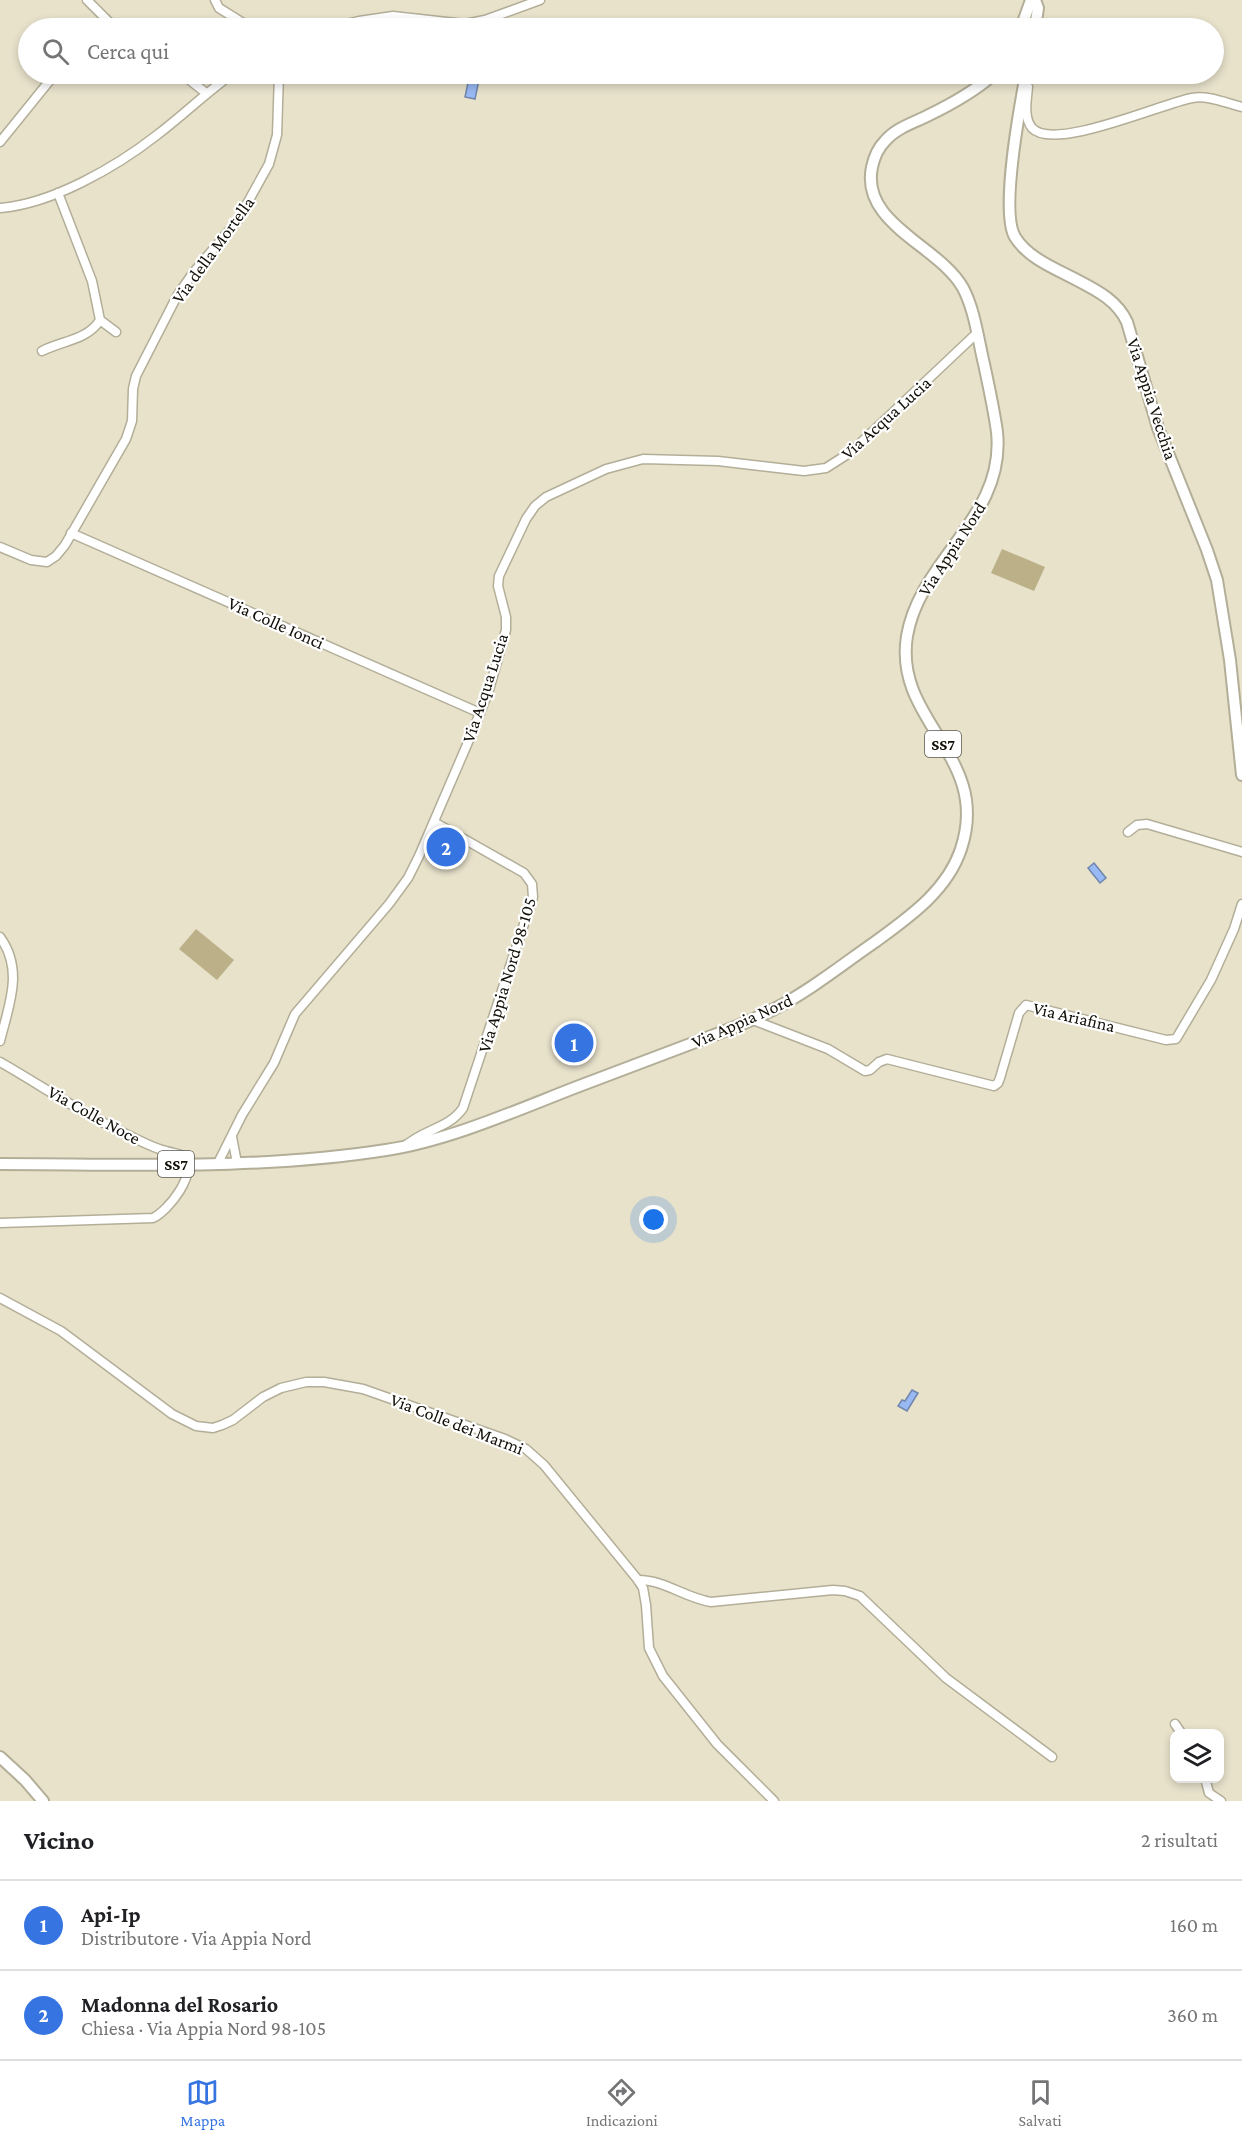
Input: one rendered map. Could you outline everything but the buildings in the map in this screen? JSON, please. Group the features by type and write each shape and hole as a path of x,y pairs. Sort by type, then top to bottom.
{"main road":[{"path":"1025,18 1033,0"},
{"path":"1033,0 1038,8 1036,18"},
{"name":"Via Appia Nord","path":"237,1163 351,1155 404,1147 493,1118 753,1020 807,990 913,913 933,895 947,878 962,846 967,816 964,786 954,761 915,696 908,672 906,644 911,621 923,592 975,517 988,492 995,473 998,454 996,427 967,296 956,277 943,262 888,218 874,192 871,172 877,153 888,137 964,97 981,84"},
{"name":"Via Appia Vecchia","path":"1025,84 1011,189 1009,217 1012,230 1020,243 1039,260 1110,300 1121,311 1127,322 1158,428 1217,580 1230,660 1242,776"},
{"name":"SS7","path":"0,1164 237,1163"},
{"path":"0,1758 25,1780 43,1801"}],"street":[{"path":"214,0 221,10 235,18"},
{"path":"480,18 512,5 540,0"},
{"path":"90,1 106,18"},
{"path":"375,18 388,16 421,18"},
{"path":"0,142 47,84"},
{"path":"195,84 206,93"},
{"path":"0,208 28,204 86,179 147,143 218,84"},
{"name":"Via della Mortella","path":"0,547 32,560 47,562 58,554 71,534 126,439 132,421 133,389 136,376 174,300 193,273 235,226 269,164 277,135 279,84"},
{"path":"1028,84 1028,120 1032,128 1043,134 1076,132 1194,98 1209,98 1242,107"},
{"path":"42,351 86,334 95,328 100,320 94,284 58,193"},
{"path":"100,320 116,332"},
{"name":"Via Acqua Lucia","path":"218,1163 248,1104 272,1068 295,1014 398,893 414,867 480,713 501,650 506,630 506,618 498,586 499,576 526,519 540,501 606,469 643,459 725,462 804,471 825,468 851,452 977,333"},
{"name":"Via Colle Ionci","path":"71,534 480,713"},
{"name":"Via Appia Nord 98-105","path":"404,1147 418,1135 451,1121 463,1108 533,897 532,884 524,873 434,822"},
{"path":"1128,832 1137,825 1147,824 1242,852"},
{"name":"Via Ariafina","path":"753,1020 828,1049 865,1071 887,1059 994,1086 1000,1078 1019,1013 1026,1005 1169,1041 1176,1039 1211,980 1234,929 1242,904"},
{"path":"0,937 11,956 13,967 9,1005 0,1041"},
{"name":"Via Colle Noce","path":"0,1062 111,1127 155,1148 180,1155 186,1164"},
{"path":"232,1136 237,1163"},
{"path":"0,1223 153,1218 167,1208 180,1190 186,1164"},
{"name":"Via Colle dei Marmi","path":"0,1298 61,1331 172,1414 196,1426 213,1428 222,1425 233,1420 263,1397 281,1388 306,1382 324,1382 363,1389 513,1442 530,1452 548,1469 643,1588 649,1648 663,1676 717,1744 774,1801"},
{"path":"638,1580 656,1582 695,1598 714,1602 833,1590 858,1595 874,1607 951,1682 1052,1757"},
{"path":"1175,1724 1178,1729"},
{"path":"1206,1783 1209,1793 1221,1801"}],"shaded area":[{"path":"1002,549 1045,567 1034,591 991,573"},
{"path":"196,929 234,960 217,980 179,949"}],"water":[{"path":"468,84 478,84 475,99 465,97"},
{"path":"1094,863 1106,878 1100,883 1088,868"},
{"path":"912,1390 918,1393 907,1411 898,1406 902,1400 905,1401"}],"place":[{"name":"Madonna del Rosario","path":"446,847"},
{"name":"Api-Ip","path":"574,1043"}]}
